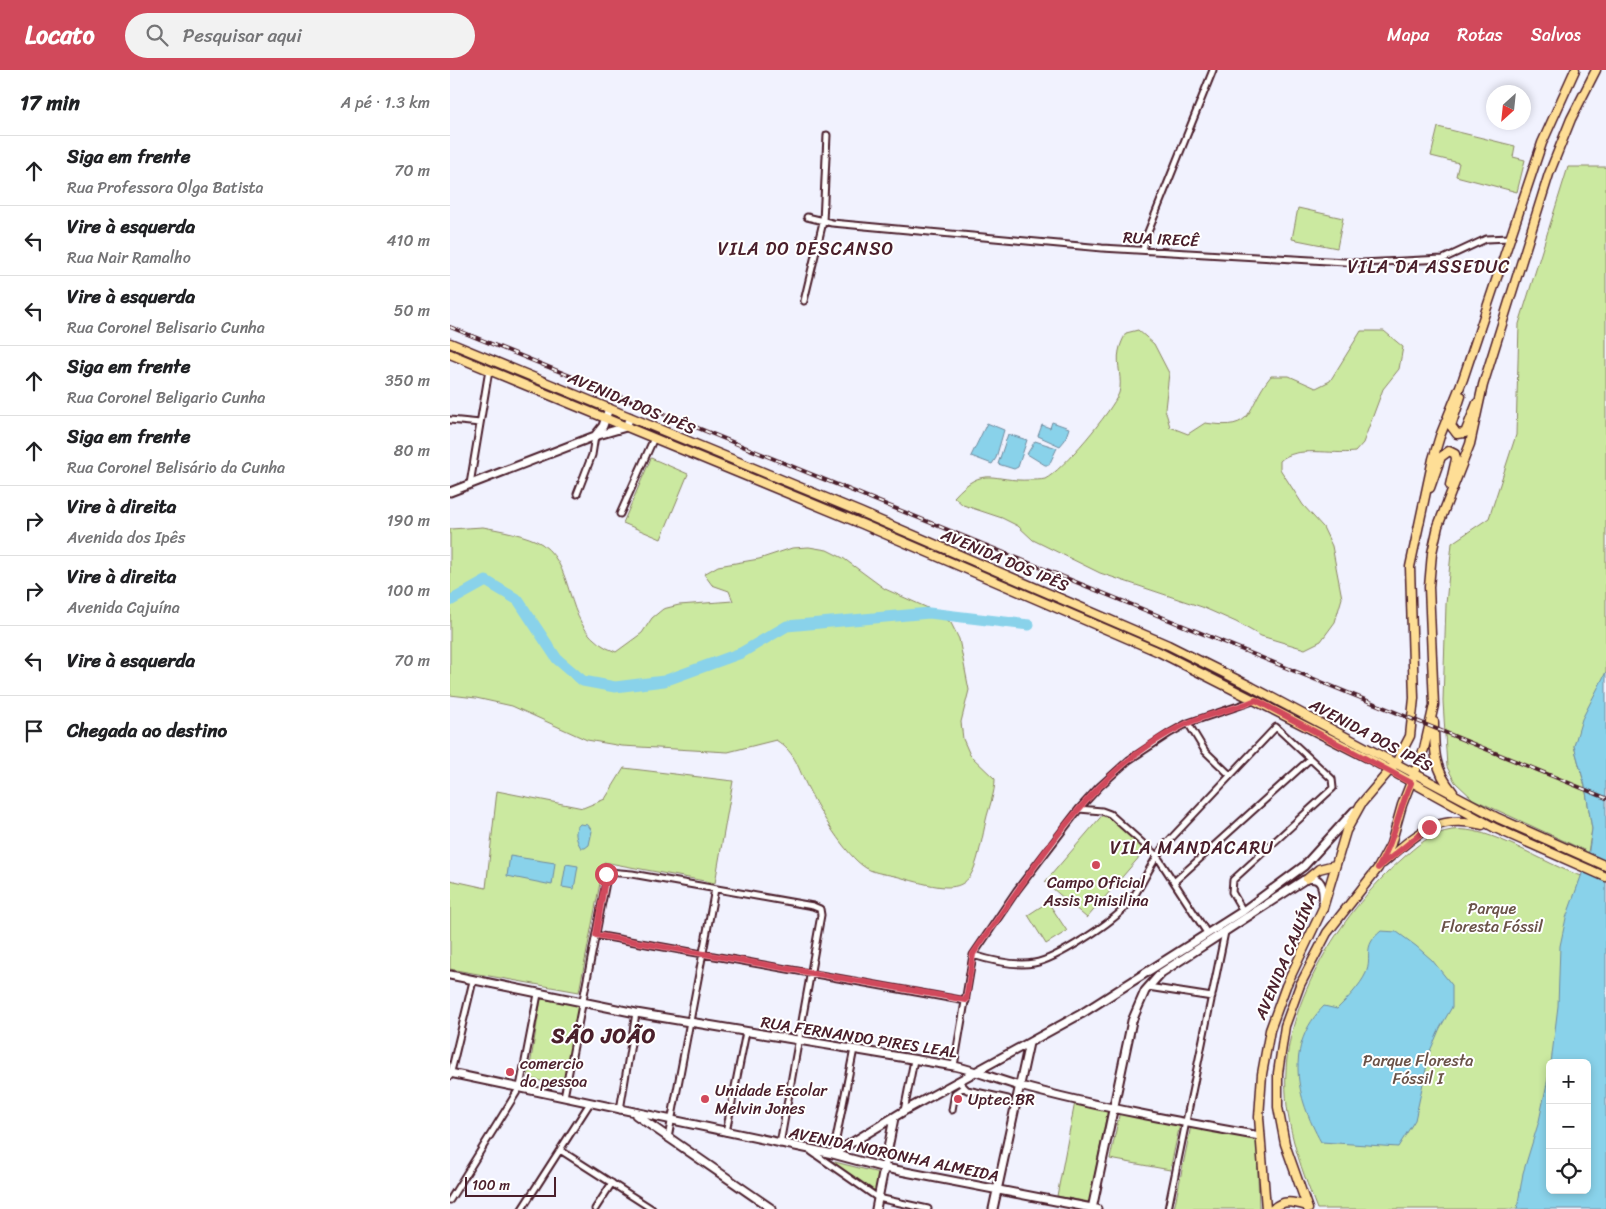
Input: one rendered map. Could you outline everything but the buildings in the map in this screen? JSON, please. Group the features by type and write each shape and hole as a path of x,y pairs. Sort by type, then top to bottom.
{"main road":[{"path":"1426,496 1440,436 1463,379 1542,143 1576,70"},
{"path":"1463,379 1452,426 1454,432 1458,435 1464,434 1483,385 1549,174 1571,119 1596,70"},
{"name":"AVENIDA DOS IPÊS","path":"450,343 868,516 1196,659 1396,763 1458,798 1534,835 1606,866"},
{"name":"AVENIDA DOS IPÊS","path":"450,354 862,524 1159,652 1256,700 1495,828 1606,877"},
{"path":"1447,499 1452,492 1470,444 1483,385"},
{"path":"595,436 602,426 609,408"},
{"path":"450,492 595,436 626,427 630,417"},
{"path":"1426,496 1441,457 1449,451 1454,454 1456,459 1447,499 1438,526 1430,573 1435,759 1444,782 1458,798"},
{"name":"AVENIDA CAJUÍNA","path":"1266,1209 1260,1136 1260,1095 1270,1030 1286,986 1323,908 1346,831 1361,804 1396,763 1410,736 1414,709 1410,568 1426,496"},
{"path":"862,524 869,523 868,516"},
{"path":"885,534 885,529 889,525"},
{"path":"1026,594 1031,590 1030,585"},
{"path":"1045,602 1045,597 1048,593"},
{"name":"AVENIDA CAJUÍNA","path":"1307,1207 1284,1144 1277,1093 1281,1043 1293,1003 1314,957 1338,917 1378,868 1391,844 1402,805 1416,774 1434,705"},
{"path":"1390,771 1416,774"},
{"path":"1094,1209 1112,1106 1132,1021 1137,1006 1148,987 1161,973 1225,932 1304,866 1361,804"},
{"path":"1378,868 1413,838 1437,824 1463,820 1495,828"},
{"path":"833,1154 904,1111 1030,1043 1114,994 1207,934 1307,879 1319,869 1335,865"},
{"path":"1307,879 1317,879 1322,884 1323,908"},
{"name":"RUA FERNANDO PIRES LEAL","path":"450,976 691,1023 954,1066 977,1071 1019,1086 1185,1122 1260,1136"},
{"path":"993,1209 1030,1043"},
{"name":"AVENIDA NORONHA ALMEIDA","path":"451,1074 520,1087 812,1152 833,1154 885,1168 1094,1209"},
{"path":"634,1113 772,1209"},
{"path":"876,1209 894,1118"},
{"path":"1272,1209 1279,1204 1289,1202 1307,1207"}],"street":[{"path":"1143,250 1146,237 1213,70"},
{"path":"804,301 823,222 827,135"},
{"name":"RUA IRECÊ","path":"807,217 823,222 1143,250 1384,262 1443,259 1486,238 1510,238"},
{"path":"470,484 489,370"},
{"path":"450,420 480,423"},
{"path":"577,494 592,455 595,436"},
{"path":"620,514 654,438"},
{"path":"954,1066 973,954 1017,890 1079,809 1099,787 1129,760 1188,723 1256,700"},
{"path":"1188,723 1205,751 1230,775"},
{"path":"973,954 1019,963 1040,962 1104,926 1121,912 1140,886 1156,856 1276,728 1332,779 1332,790 1274,840 1233,880 1232,892 1249,910"},
{"path":"1174,882 1310,759"},
{"path":"1079,809 1102,810 1110,814 1156,856 1207,934"},
{"path":"564,1097 606,874 616,871 818,908 821,910 821,916 780,1144"},
{"path":"668,1138 673,1121 715,889"},
{"path":"1168,1209 1225,932"},
{"path":"596,935 966,1000"},
{"path":"451,1074 473,981"},
{"path":"1148,987 1212,997"},
{"path":"450,1200 520,1087 538,994"},
{"path":"620,1110 636,1013"},
{"path":"726,1132 746,1032"},
{"path":"833,1154 854,1049"},
{"path":"904,1111 914,1060"},
{"path":"958,1081 964,1087 1008,1100"},
{"path":"952,1110 955,1093 964,1087"},
{"path":"522,1209 590,1103"},
{"path":"560,1150 652,1209"},
{"path":"812,1152 878,1198 928,1209"},
{"path":"595,1209 612,1183"}],"green space":[{"path":"1438,127 1515,146 1513,157 1525,160 1517,192 1456,176 1459,163 1431,156"},
{"path":"1568,167 1606,167 1606,672 1574,746 1585,786 1592,829 1553,1059 1546,1059 1546,1103 1529,1209 1317,1209 1298,1158 1287,1106 1286,1070 1290,1041 1309,983 1341,928 1360,903 1380,880 1418,845 1437,834 1452,830 1467,830 1500,839 1567,871 1582,876 1586,851 1473,799 1455,782 1447,767 1443,701 1446,604 1452,543 1489,518 1516,435 1519,324"},
{"path":"1298,208 1343,218 1337,248 1292,239"},
{"path":"1138,330 1154,344 1169,373 1165,409 1170,427 1188,434 1205,423 1222,425 1234,424 1242,420 1248,415 1271,376 1289,376 1316,388 1330,381 1361,331 1384,331 1403,347 1399,369 1383,389 1363,443 1355,452 1295,453 1280,461 1280,469 1303,505 1323,527 1332,546 1342,598 1335,622 1321,641 1305,649 1261,636 1236,622 1202,607 1100,573 1033,540 1018,526 1002,518 963,505 954,497 964,487 981,478 1045,479 1063,465 1086,440 1115,402 1120,388 1118,356 1120,346 1126,333"},
{"path":"651,458 688,474 661,539 623,523"},
{"path":"483,527 521,535 542,544 554,556 562,569 578,616 586,630 598,643 616,652 642,633 652,618 663,609 679,605 733,601 729,591 712,585 704,574 718,566 759,559 792,548 809,547 827,550 843,558 885,589 937,612 951,623 959,639 969,690 961,722 963,739 970,755 995,779 977,861 971,874 964,882 954,886 941,887 878,873 866,868 858,862 833,832 813,798 796,761 788,750 776,740 728,752 622,746 587,740 512,706 476,698 450,695 450,529"},
{"path":"624,768 733,781 715,883 604,862 579,992 450,969 450,880 486,888 497,791 583,808 605,799"},
{"name":"Campo Oficial Assis Pinisilina","path":"1105,812 1147,848 1087,918 1045,882"},
{"path":"1048,902 1067,931 1046,944 1028,915"},
{"path":"541,999 580,1005 563,1086 528,1078"},
{"path":"1075,1102 1108,1109 1089,1202 1057,1196"},
{"path":"1120,1111 1180,1124 1170,1170 1110,1159"},
{"path":"1191,1126 1257,1140 1259,1209 1174,1209"},
{"path":"823,1159 879,1173 875,1192"}],"water":[{"path":"1052,422 1069,428 1065,440 1060,446 1038,436 1042,425 1050,428"},
{"path":"987,423 1004,430 996,458 992,464 971,456"},
{"path":"1008,434 1027,440 1018,467 1014,469 998,464"},
{"path":"1035,441 1057,448 1049,465 1045,465 1027,454"},
{"path":"1606,672 1606,1209 1517,1209 1523,1173 1539,1121 1546,1088 1546,1194 1591,1194 1591,1059 1551,1059 1558,1006 1560,946 1566,918 1588,857 1592,829 1585,786 1574,746 1582,719"},
{"path":"580,824 588,825 592,831 589,845 585,848 581,848 577,838 576,829"},
{"path":"510,856 555,863 552,885 507,876"},
{"path":"566,864 578,866 574,889 562,887"},
{"path":"1381,931 1397,932 1432,960 1452,985 1452,1007 1430,1051 1415,1120 1398,1147 1321,1142 1312,1125 1300,1090 1298,1072 1303,1038 1311,1021 1324,1006 1337,1009 1360,983 1368,967 1371,942"}],"waterway":[{"path":"450,601 486,581 518,600 557,659 583,681 615,687 664,681 741,653 787,626 929,613 1029,625"}],"railway":[{"path":"450,327 1606,798"}],"place":[{"name":"Campo Oficial Assis Pinisilina","path":"1096,865"},
{"name":"comercio do pessoa","path":"510,1072"},
{"name":"Unidade Escolar Melvin Jones","path":"705,1099"},
{"name":"Uptec.BR","path":"958,1099"}],"district":[{"name":"VILA DO DESCANSO","path":"806,249"},
{"name":"VILA DA ASSEDUC","path":"1429,267"},
{"name":"VILA MANDACARU","path":"1192,848"},
{"name":"SÃO JOÃO","path":"604,1036"}],"route":[{"path":"606,874 596,935 966,1000 973,954 1017,890 1079,809 1099,787 1129,760 1153,743 1188,723 1256,700 1368,758 1411,783 1402,805 1391,844 1378,868 1429,827"}],"park label":[{"name":"Parque Floresta Fóssil","path":"1492,917"},
{"name":"Parque Floresta Fóssil I","path":"1418,1069"}]}
